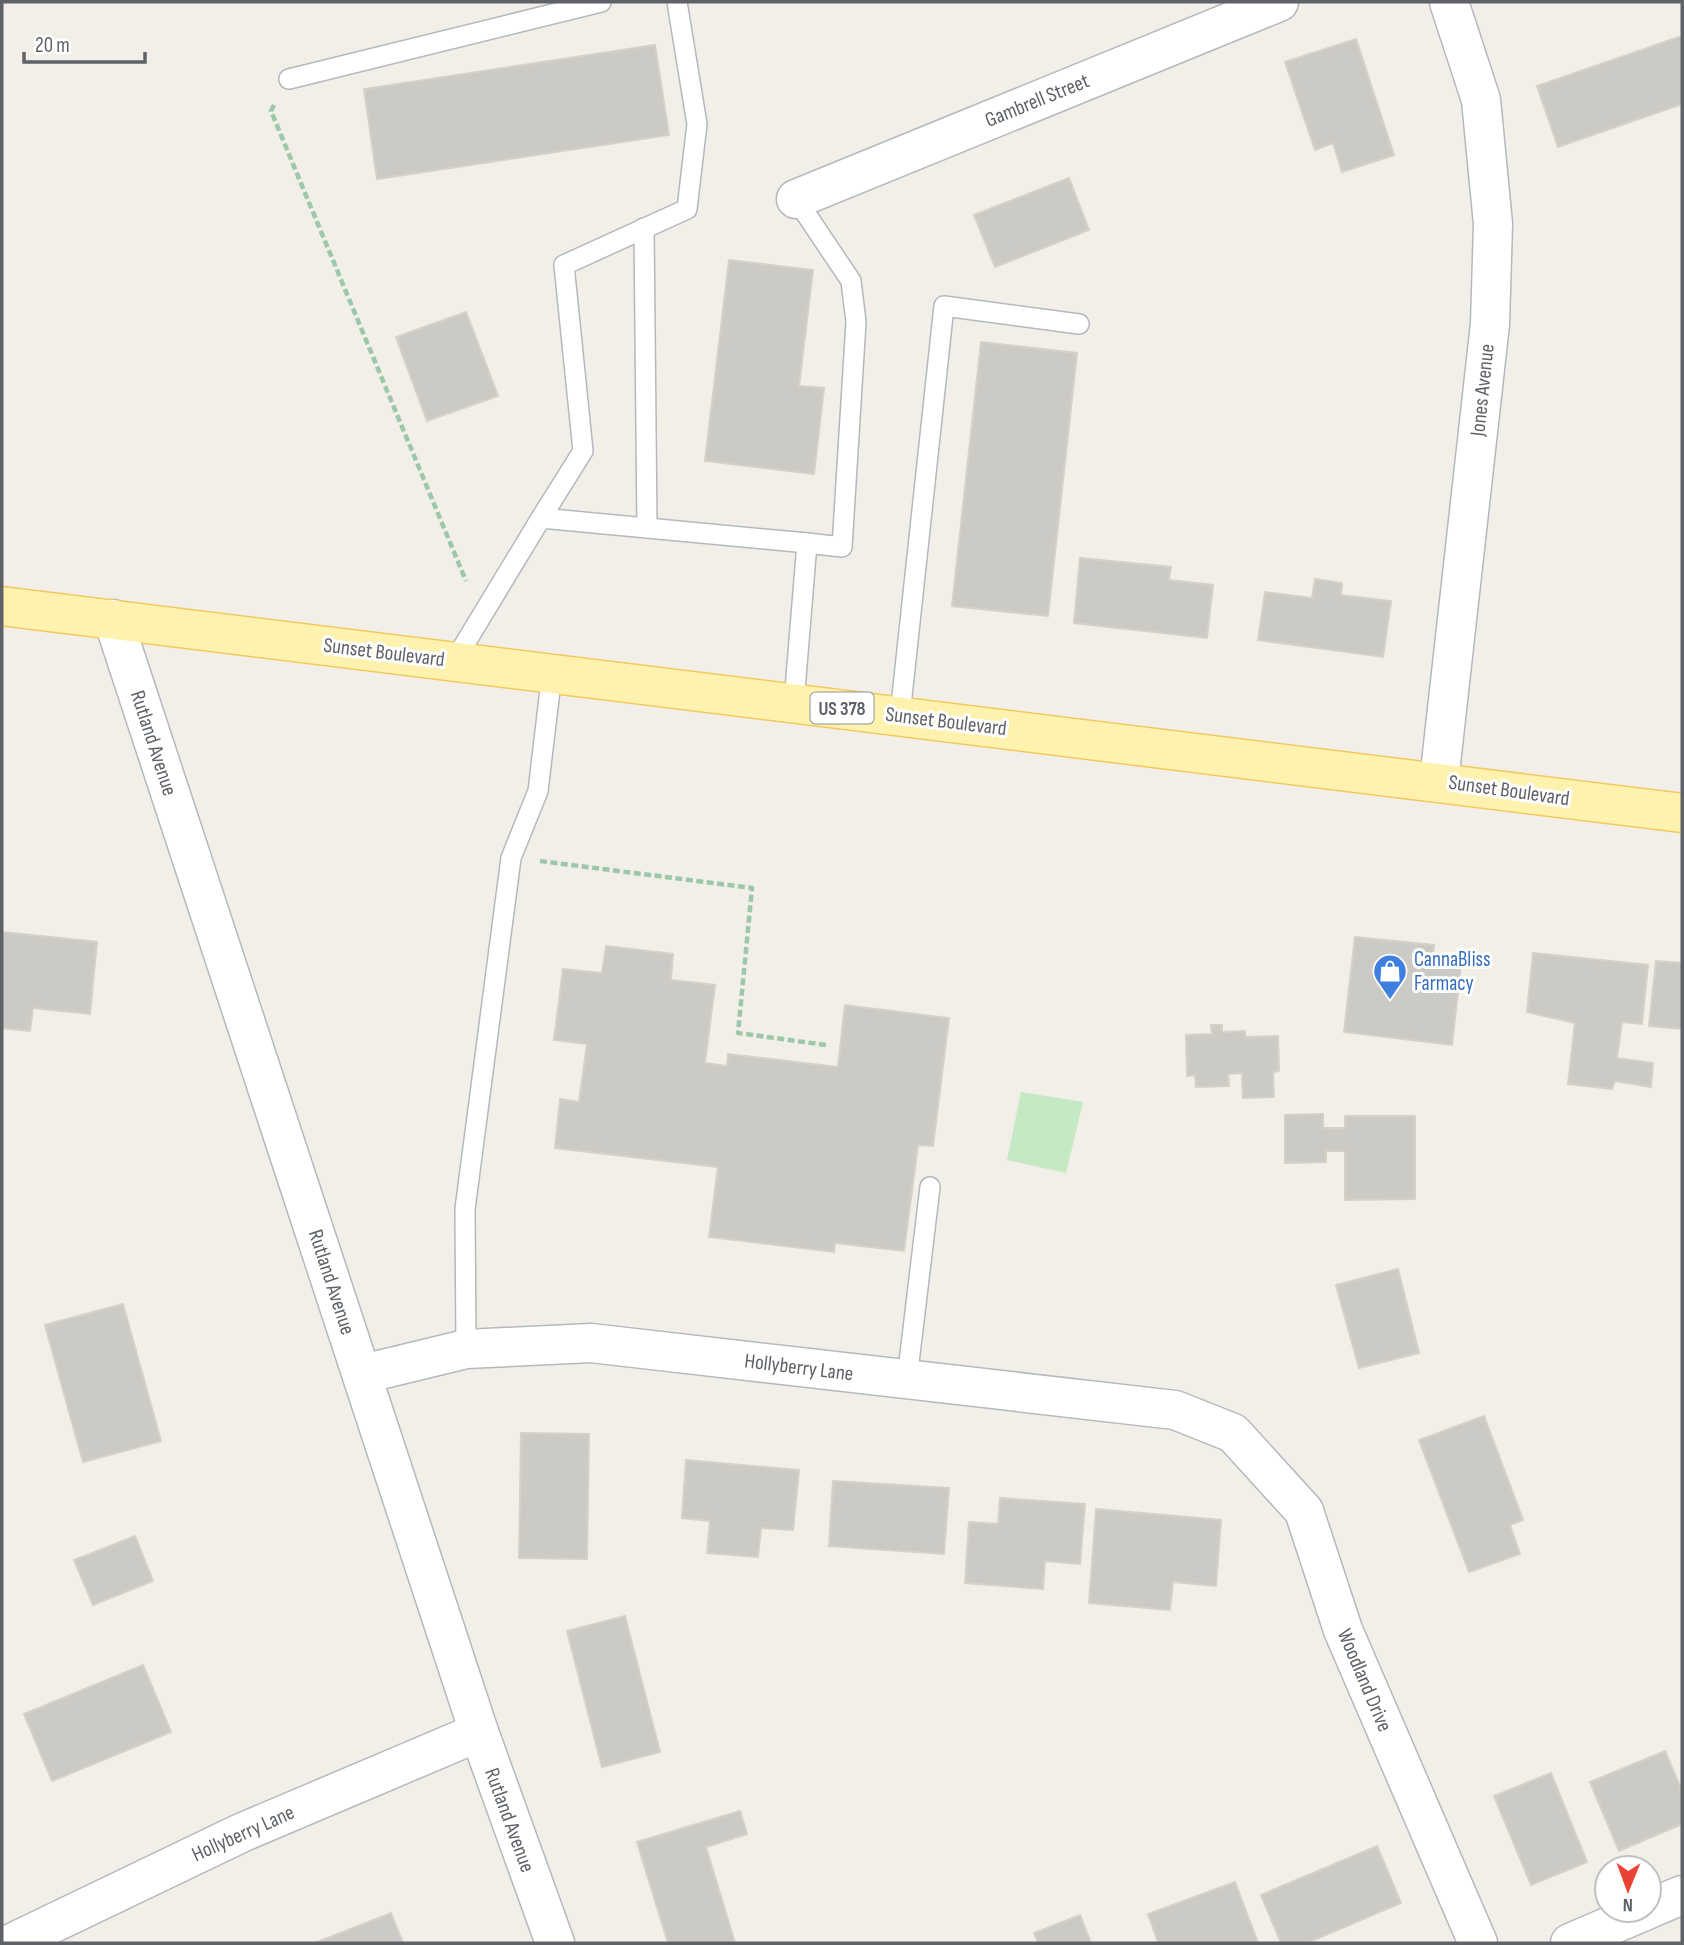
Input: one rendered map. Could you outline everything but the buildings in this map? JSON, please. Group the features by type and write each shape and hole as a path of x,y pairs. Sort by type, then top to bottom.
{"main road":[{"name":"Sunset Boulevard","path":"2,606 1682,813"}],"street":[{"name":"Gambrell Street","path":"796,199 1279,2"},
{"name":"Jones Avenue","path":"1439,781 1489,324 1493,224 1481,100 1449,2"},
{"name":"Rutland Avenue","path":"113,619 479,1732 555,1943"},
{"name":"Hollyberry Lane","path":"363,1374 466,1349 592,1343 1175,1410 1233,1433"},
{"name":"Woodland Drive","path":"1233,1433 1304,1511 1343,1630 1478,1943"},
{"name":"Hollyberry Lane","path":"12,1943 241,1833 479,1732"},
{"path":"1663,1903 1682,1895"},
{"path":"1571,1943 1615,1924"}],"lane":[{"path":"289,79 601,2"},
{"path":"455,660 583,451 564,265 687,209 698,124 677,2"},
{"path":"541,518 842,547 856,322 851,281 796,199"},
{"path":"644,228 647,527"},
{"path":"900,715 944,306 1079,324"},
{"path":"794,702 807,543"},
{"path":"466,1349 465,1209 511,858 538,791 552,673"},
{"path":"907,1379 930,1187"}],"path":[{"path":"289,79 271,111 481,618"},
{"path":"511,858 752,888 738,1033 826,1045"}],"green space":[{"path":"1021,1092 1083,1102 1066,1173 1007,1160"}],"place":[{"name":"CannaBliss Farmacy","path":"1390,1001"}]}
